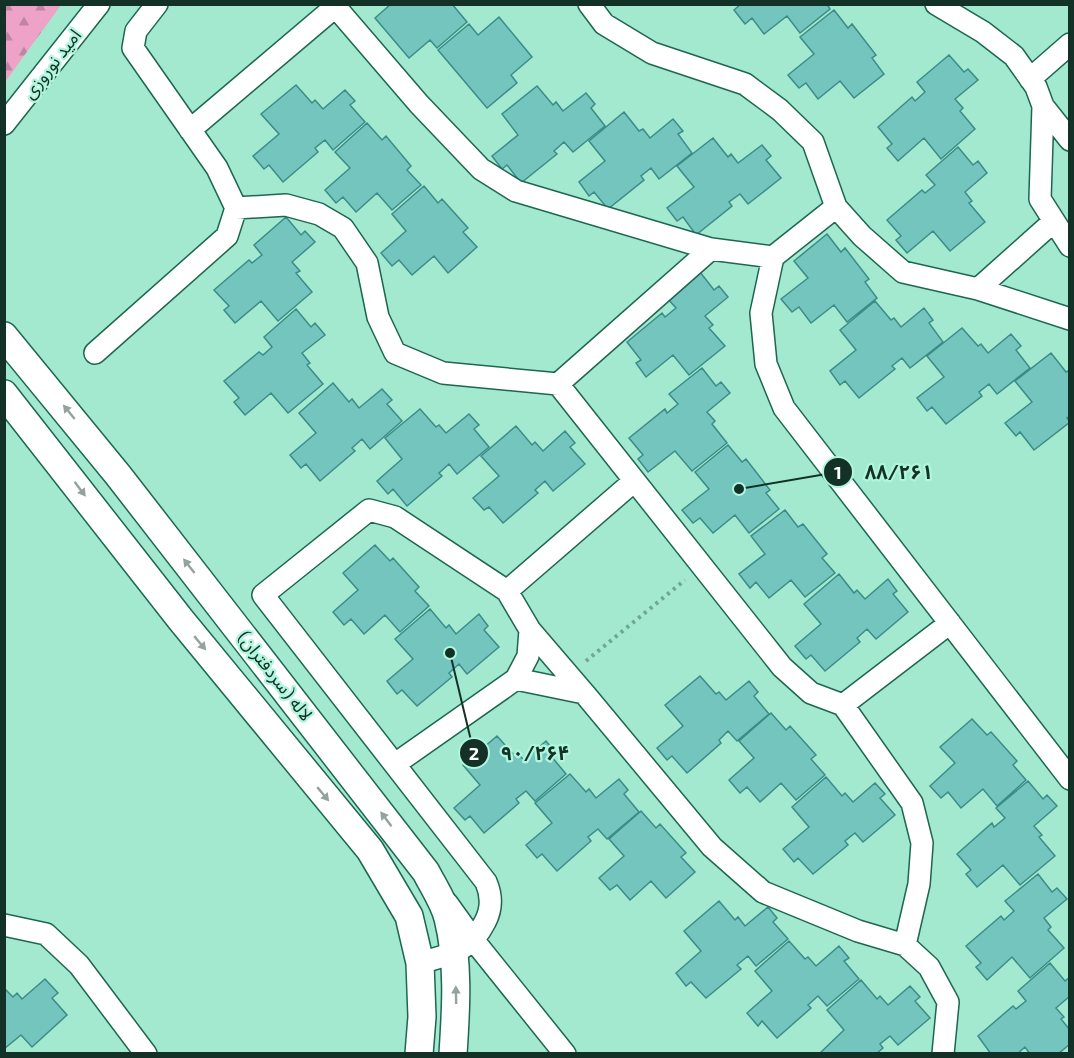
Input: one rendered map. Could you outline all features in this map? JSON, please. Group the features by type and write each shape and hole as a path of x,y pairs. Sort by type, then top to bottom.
{"street":[{"name":"امید نوروزی","path":"4,124 99,4"},
{"path":"95,353 227,236 236,208 217,168 133,48 136,32 157,4"},
{"path":"589,4 604,24 651,54 745,84 780,110 813,142 836,207 862,236 903,272 978,289 1070,319"},
{"path":"936,4 983,32 1014,56 1030,79 1043,106 1070,140"},
{"path":"190,130 334,6 419,104 481,169 516,191 711,249 773,257"},
{"path":"1030,79 1070,44"},
{"path":"1043,106 1040,200 1070,246"},
{"path":"236,208 286,205 319,214 343,228 367,263 378,317 395,353 443,373 558,384 711,249"},
{"path":"836,207 773,257 760,313 766,364 784,408 1070,779"},
{"path":"978,289 1053,222"},
{"name":"لاله (سردفتران)","path":"4,336 68,411 426,872 465,947 456,1003 453,1053"},
{"path":"558,384 633,482 782,667 811,693 843,705 912,803 922,843 919,884 905,945"},
{"name":"لاله (سردفتران)","path":"4,394 181,620 370,850 409,916 420,963 422,1017 419,1053"},
{"path":"507,591 633,482"},
{"path":"420,963 465,947 489,915 490,891 486,882 263,595 369,510 395,518 507,591 530,630 712,847 763,892 858,931 905,945 928,967 948,1002 943,1053"},
{"path":"181,620 210,594"},
{"path":"843,705 950,623"},
{"path":"395,764 516,679 528,656 530,630"},
{"path":"516,679 584,693"},
{"path":"4,925 46,934 79,964 141,1051"},
{"path":"465,947 565,1053"}],"path":[{"path":"569,675 701,567"}],"green space":[{"path":"4,5 61,5 5,82"}],"building":[{"path":"391,4 452,4 467,22 437,48 430,40 409,58 375,18"},
{"path":"741,4 827,4 830,9 800,33 787,16 764,34 752,18 745,24 734,10"},
{"path":"834,10 848,28 852,24 876,55 872,58 884,74 854,98 840,81 818,99 806,83 799,88 788,75 814,54 800,37"},
{"path":"499,17 532,57 511,75 517,83 487,108 438,50 469,24 478,35"},
{"path":"949,55 964,72 968,69 978,80 955,99 963,108 960,111 975,129 941,159 924,138 898,161 887,148 892,144 878,127 912,97 915,101 925,92 917,82"},
{"path":"296,85 312,103 315,100 323,109 345,90 355,101 350,105 365,122 333,150 325,140 315,148 318,152 283,182 269,165 264,169 253,156 279,134 261,114"},
{"path":"537,86 553,105 556,102 563,111 586,93 595,104 591,108 605,126 573,152 564,142 554,151 557,154 521,183 507,165 502,169 492,156 518,135 502,114"},
{"path":"624,112 639,131 643,129 650,138 673,119 683,131 678,134 692,153 659,179 651,168 641,176 644,180 608,209 594,192 589,196 579,182 605,161 589,141"},
{"path":"367,123 382,140 386,136 411,166 407,170 421,185 392,210 377,193 356,212 343,197 336,203 325,190 350,168 335,152"},
{"path":"713,138 728,157 731,154 738,163 762,145 771,156 766,160 781,178 748,204 740,194 729,202 732,206 696,235 683,217 677,221 667,208 694,187 677,166"},
{"path":"958,147 973,165 978,161 987,173 965,192 972,201 969,203 985,222 950,251 933,231 907,253 896,240 901,236 887,220 922,190 925,193 935,185 926,175"},
{"path":"424,186 438,203 442,199 468,228 463,232 477,247 448,273 434,256 412,275 399,260 392,266 381,253 406,231 392,214"},
{"path":"286,217 301,235 305,231 315,242 292,262 300,271 296,273 312,292 278,321 261,301 235,323 224,310 229,306 214,290 249,260 252,263 262,255 254,245"},
{"path":"827,234 841,252 845,248 869,279 865,282 877,298 847,322 834,305 811,323 799,307 792,312 781,299 808,278 794,261"},
{"path":"700,272 714,290 719,286 728,297 705,316 713,325 709,328 725,346 689,375 673,355 646,377 636,363 641,360 627,342 662,313 665,317 676,308 667,298"},
{"path":"875,301 891,320 894,318 901,327 924,308 933,320 929,323 943,342 910,368 902,358 892,366 895,369 859,398 845,381 840,385 830,371 856,350 840,330"},
{"path":"296,309 311,327 315,323 325,335 302,353 310,363 307,365 323,384 288,413 271,393 245,415 234,402 239,398 224,381 259,352 263,355 272,347 264,337"},
{"path":"962,328 978,346 981,344 988,353 1011,334 1021,346 1016,350 1030,368 997,394 989,384 979,392 982,396 946,424 932,407 927,411 917,398 944,377 927,356"},
{"path":"1051,353 1066,372 1070,370 1070,416 1067,418 1070,422 1034,450 1020,432 1016,436 1005,423 1032,402 1015,381"},
{"path":"702,368 716,386 721,382 730,393 707,412 715,421 712,424 727,443 692,471 675,451 648,472 638,459 643,455 629,438 665,409 667,413 678,404 669,394"},
{"path":"333,383 349,402 352,399 359,408 382,389 392,400 387,404 402,421 370,449 362,439 352,448 355,451 320,481 306,464 301,468 290,455 316,433 299,413"},
{"path":"420,409 436,427 439,425 446,433 469,414 479,425 474,429 489,447 457,474 449,464 439,473 442,476 407,506 393,489 388,494 377,481 402,459 385,438"},
{"path":"516,426 532,445 535,442 543,451 565,431 575,443 570,447 585,464 553,491 545,481 535,490 538,493 503,523 489,507 484,510 473,498 499,476 481,456"},
{"path":"728,445 742,462 746,459 770,490 766,493 779,509 749,533 735,515 713,533 700,518 693,523 682,510 709,489 695,472"},
{"path":"785,510 798,527 803,524 827,554 822,558 835,573 805,597 791,580 769,598 756,582 750,588 739,574 765,554 751,536"},
{"path":"375,545 390,561 393,558 419,587 415,591 429,606 400,632 385,615 364,634 351,619 344,625 333,612 358,590 343,573"},
{"path":"839,574 854,593 857,590 865,599 888,579 897,591 893,594 908,612 876,639 867,629 857,638 860,642 825,671 811,655 806,659 795,646 821,624 804,604"},
{"path":"430,609 446,628 449,625 456,634 479,614 488,626 484,630 499,647 467,674 459,664 449,673 452,677 417,706 402,690 397,694 387,681 413,659 395,639"},
{"path":"700,676 716,694 719,692 726,700 749,681 758,692 754,696 769,714 737,741 728,731 719,740 721,743 687,773 672,756 667,760 657,748 683,726 665,705"},
{"path":"771,713 786,730 790,726 816,755 811,759 825,775 796,800 781,783 760,802 747,787 740,793 729,780 754,758 739,741"},
{"path":"972,719 987,735 991,732 1017,761 1013,765 1026,780 997,806 983,789 961,808 948,792 941,798 930,786 955,763 940,747"},
{"path":"497,736 513,754 516,752 524,760 546,741 556,753 551,756 566,774 535,801 526,791 516,799 519,803 484,833 470,816 465,820 454,808 480,785 463,765"},
{"path":"570,774 586,792 589,789 596,798 619,779 628,790 624,794 639,812 607,839 598,829 588,837 591,841 557,871 542,854 537,858 526,845 552,823 535,803"},
{"path":"826,777 842,796 845,793 853,802 875,783 885,794 880,798 895,815 863,842 855,833 845,841 848,845 813,874 798,858 794,862 783,849 809,827 792,807"},
{"path":"1028,781 1043,799 1047,795 1057,806 1034,826 1042,835 1039,837 1055,856 1020,885 1003,865 977,887 966,874 971,870 957,854 992,823 994,827 1005,818 996,808"},
{"path":"641,811 656,828 660,824 686,853 681,857 695,872 666,898 651,881 630,900 617,885 610,890 599,878 624,856 609,839"},
{"path":"1038,874 1052,892 1057,888 1067,899 1044,918 1051,927 1048,930 1064,948 1030,978 1012,957 987,980 976,967 981,963 966,946 1001,916 1004,920 1014,911 1005,901"},
{"path":"719,901 735,920 738,917 745,926 768,907 777,918 773,922 788,939 756,966 748,956 737,965 741,969 706,998 691,982 686,986 676,973 701,951 684,931"},
{"path":"789,941 805,959 808,957 816,966 839,946 849,958 844,961 859,979 827,1006 818,996 808,1005 811,1008 777,1038 762,1021 758,1026 747,1013 772,991 755,971"},
{"path":"1050,963 1065,981 1070,977 1070,996 1056,1008 1064,1017 1061,1019 1070,1030 1070,1044 1058,1054 1030,1054 1025,1047 1017,1054 991,1054 978,1036 1013,1006 1016,1009 1026,1001 1018,991"},
{"path":"45,979 58,993 52,998 67,1015 32,1047 21,1035 4,1049 4,988 13,997 17,993 22,999"},
{"path":"861,980 877,999 880,996 888,1005 910,986 920,997 915,1001 930,1018 898,1045 890,1036 880,1044 883,1048 876,1054 819,1054 844,1030 827,1010"}],"place":[{"name":"۸۸/۲۶۱","path":"739,489"},
{"name":"۹۰/۲۶۴","path":"450,653"}]}
